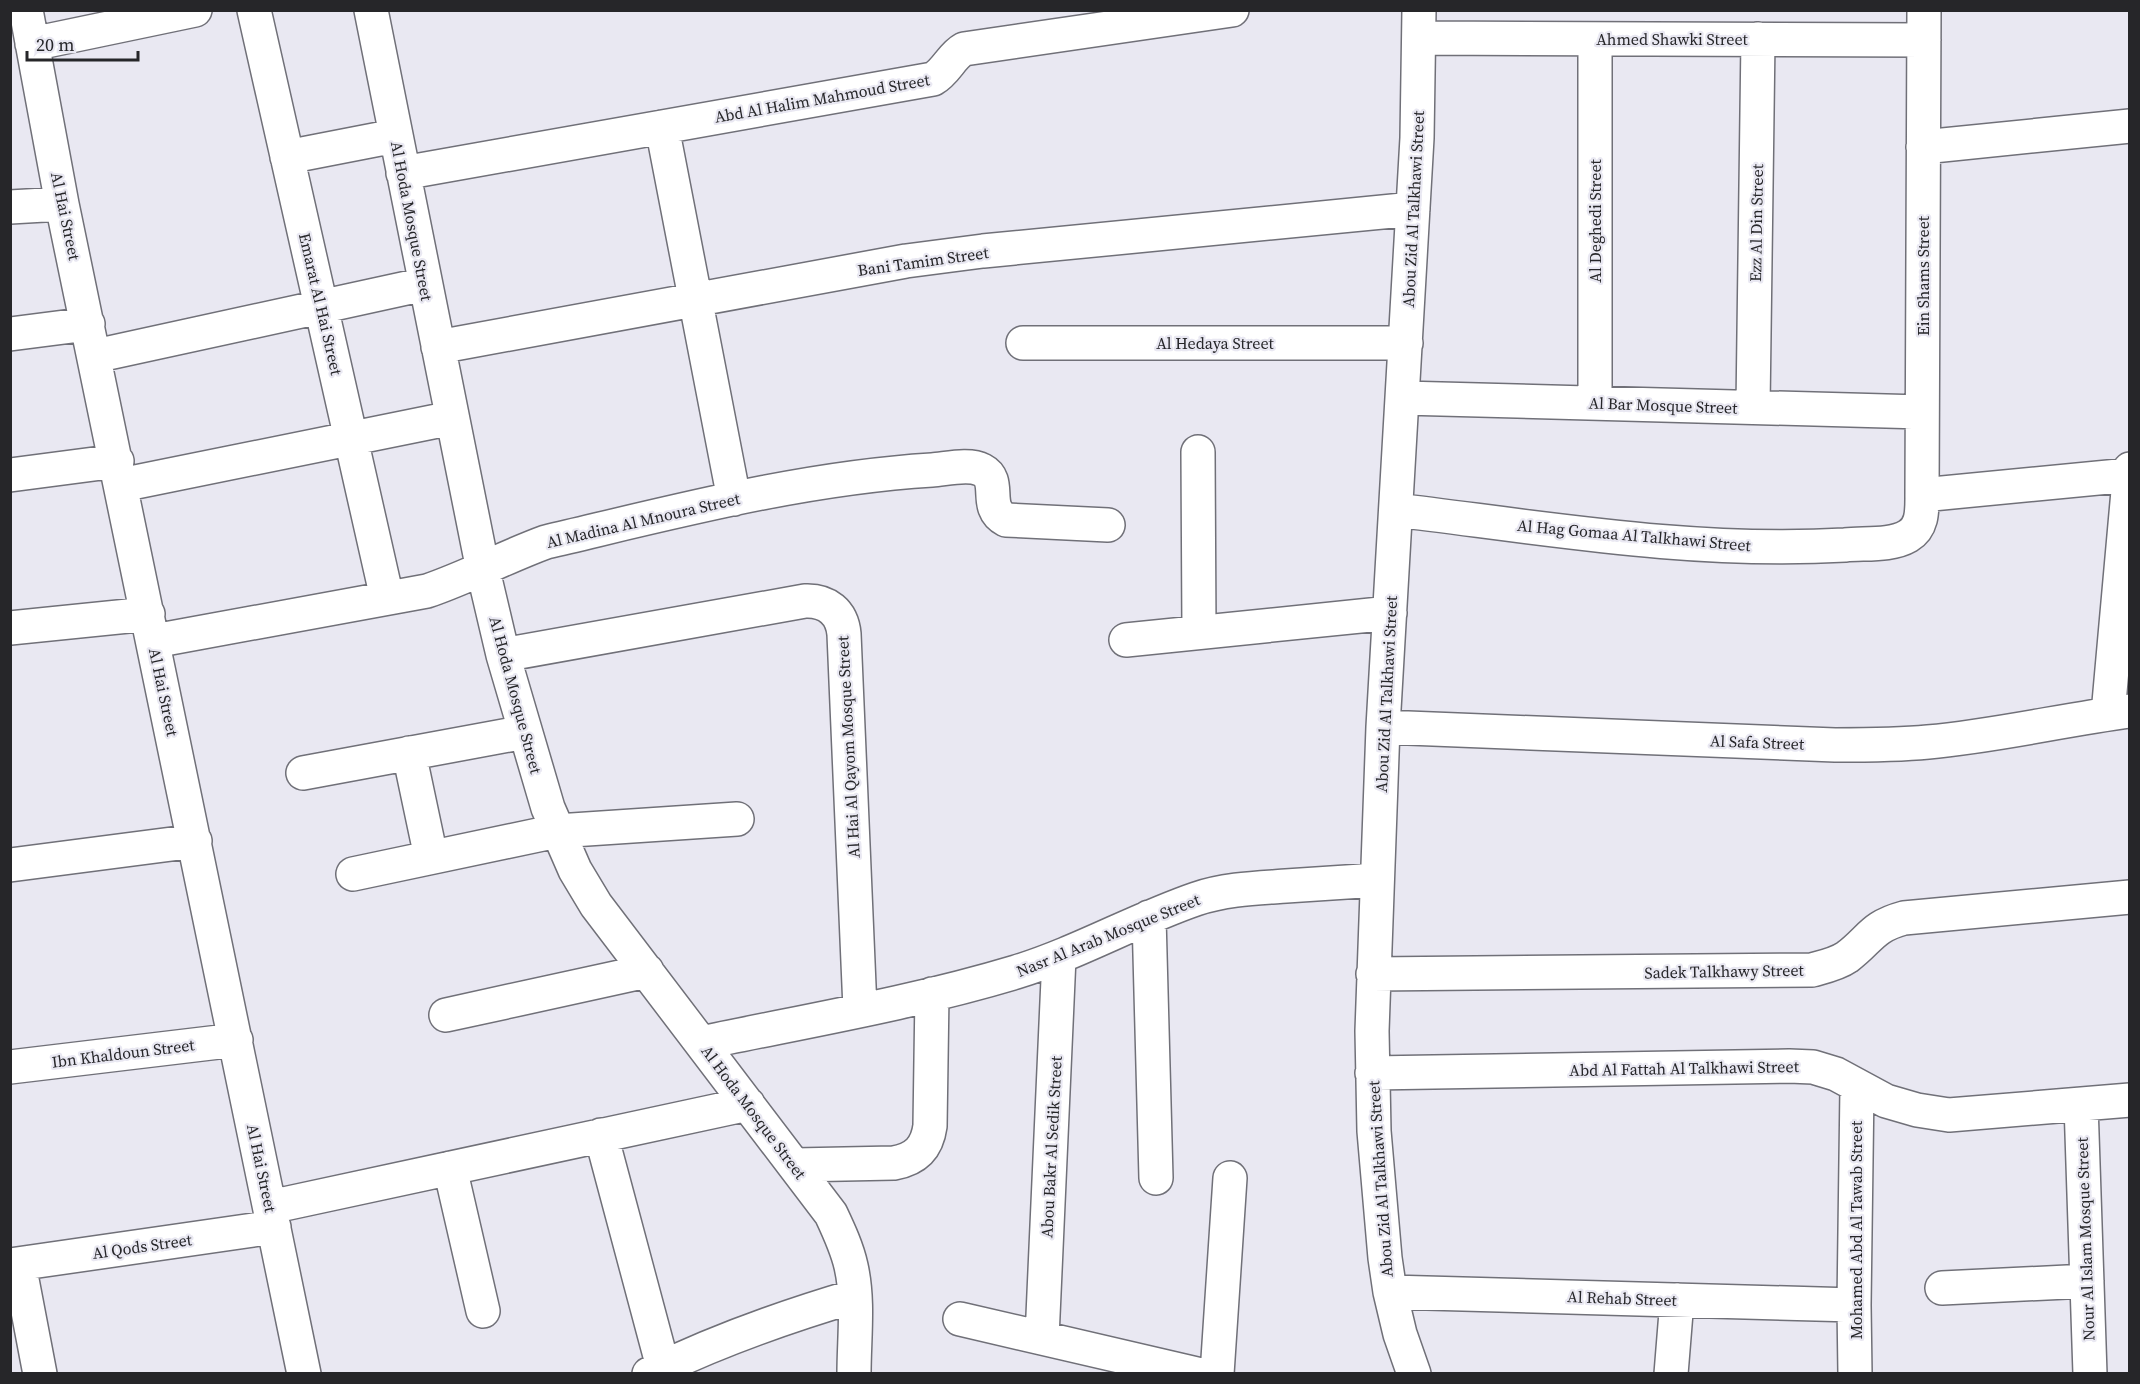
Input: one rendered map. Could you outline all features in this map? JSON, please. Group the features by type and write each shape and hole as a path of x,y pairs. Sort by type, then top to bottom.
{"street":[{"name":"Al Hai Street","path":"26,10 62,204 304,1374"},
{"path":"32,44 195,10"},
{"name":"Emarat Al Hai Street","path":"254,10 387,598"},
{"name":"Al Hoda Mosque Street","path":"371,10 483,570 503,655 557,831 575,870 596,905 831,1214 852,1268 855,1296 854,1374"},
{"name":"Abd Al Halim Mahmoud Street","path":"403,173 933,79 942,74 959,51 971,47 1232,10"},
{"name":"Ahmed Shawki Street","path":"1419,24 1595,39 1758,39 1924,25"},
{"name":"Abou Zid Al Talkhawi Street","path":"1414,1374 1400,1334 1385,1258 1374,1131 1372,1073 1373,974 1383,727 1413,209 1419,24"},
{"name":"Ein Shams Street","path":"1908,536 1918,527 1922,513 1924,25"},
{"name":"Al Deghedi Street","path":"1595,39 1595,403"},
{"name":"Ezz Al Din Street","path":"1753,407 1758,39"},
{"path":"1923,147 2130,126"},
{"path":"662,127 734,499"},
{"path":"287,157 395,136"},
{"path":"10,207 62,204"},
{"name":"Bani Tamim Street","path":"438,347 906,261 983,251 1413,209"},
{"path":"95,356 425,284"},
{"path":"10,334 88,324"},
{"name":"Al Hedaya Street","path":"1023,343 1406,343"},
{"name":"Al Bar Mosque Street","path":"1403,398 1922,412"},
{"path":"10,475 119,473 351,438 452,418"},
{"path":"1198,452 1199,632"},
{"name":"Al Madina Al Mnoura Street","path":"10,628 151,628 427,591 483,570 513,554 546,542 769,490 843,478 971,468 982,470 990,478 995,510 1006,520 1108,525"},
{"path":"2119,712 2130,468"},
{"path":"1922,495 2129,475"},
{"name":"Al Hag Gomaa Al Talkhawi Street","path":"1396,510 1606,535 1713,544 1810,547 1889,542 1908,536"},
{"name":"Al Hai Al Qayom Mosque Street","path":"503,655 805,601 824,603 832,608 843,624 844,634 860,1009"},
{"path":"1126,640 1390,613"},
{"name":"Al Safa Street","path":"1383,727 1882,745 1963,738 2119,712"},
{"path":"303,773 525,732"},
{"path":"409,753 431,857"},
{"path":"352,874 557,831 737,819"},
{"path":"10,865 195,841"},
{"name":"Nasr Al Arab Mosque Street","path":"701,1043 932,994 1016,972 1059,957 1198,898 1233,890 1377,880"},
{"name":"Sadek Talkhawy Street","path":"1373,974 1812,970 1829,966 1845,958 1872,932 1887,922 1904,918 2130,897"},
{"path":"1149,917 1156,1178"},
{"name":"Abou Bakr Al Sedik Street","path":"1042,1338 1059,957"},
{"path":"446,1015 647,971"},
{"path":"795,1165 894,1163 916,1156 923,1148 930,1126 932,994"},
{"name":"Ibn Khaldoun Street","path":"10,1066 236,1040"},
{"name":"Abd Al Fattah Al Talkhawi Street","path":"1372,1073 1789,1066 1813,1067 1836,1074 1886,1101 1917,1110 1949,1115 2130,1100"},
{"name":"Mohamed Abd Al Tawab Street","path":"1855,1374 1857,1087"},
{"name":"Al Qods Street","path":"15,1265 272,1217 450,1168 748,1104"},
{"name":"Nour Al Islam Mosque Street","path":"2081,1104 2090,1374"},
{"path":"601,1135 672,1368 739,1333 855,1296"},
{"path":"450,1168 483,1311"},
{"path":"1217,1374 1230,1178"},
{"path":"15,1265 40,1374"},
{"path":"1942,1288 2087,1281"},
{"name":"Al Rehab Street","path":"1390,1292 1854,1305"},
{"path":"1671,1374 1677,1300"},
{"path":"960,1319 1042,1338 1126,1365 1197,1374"}]}
